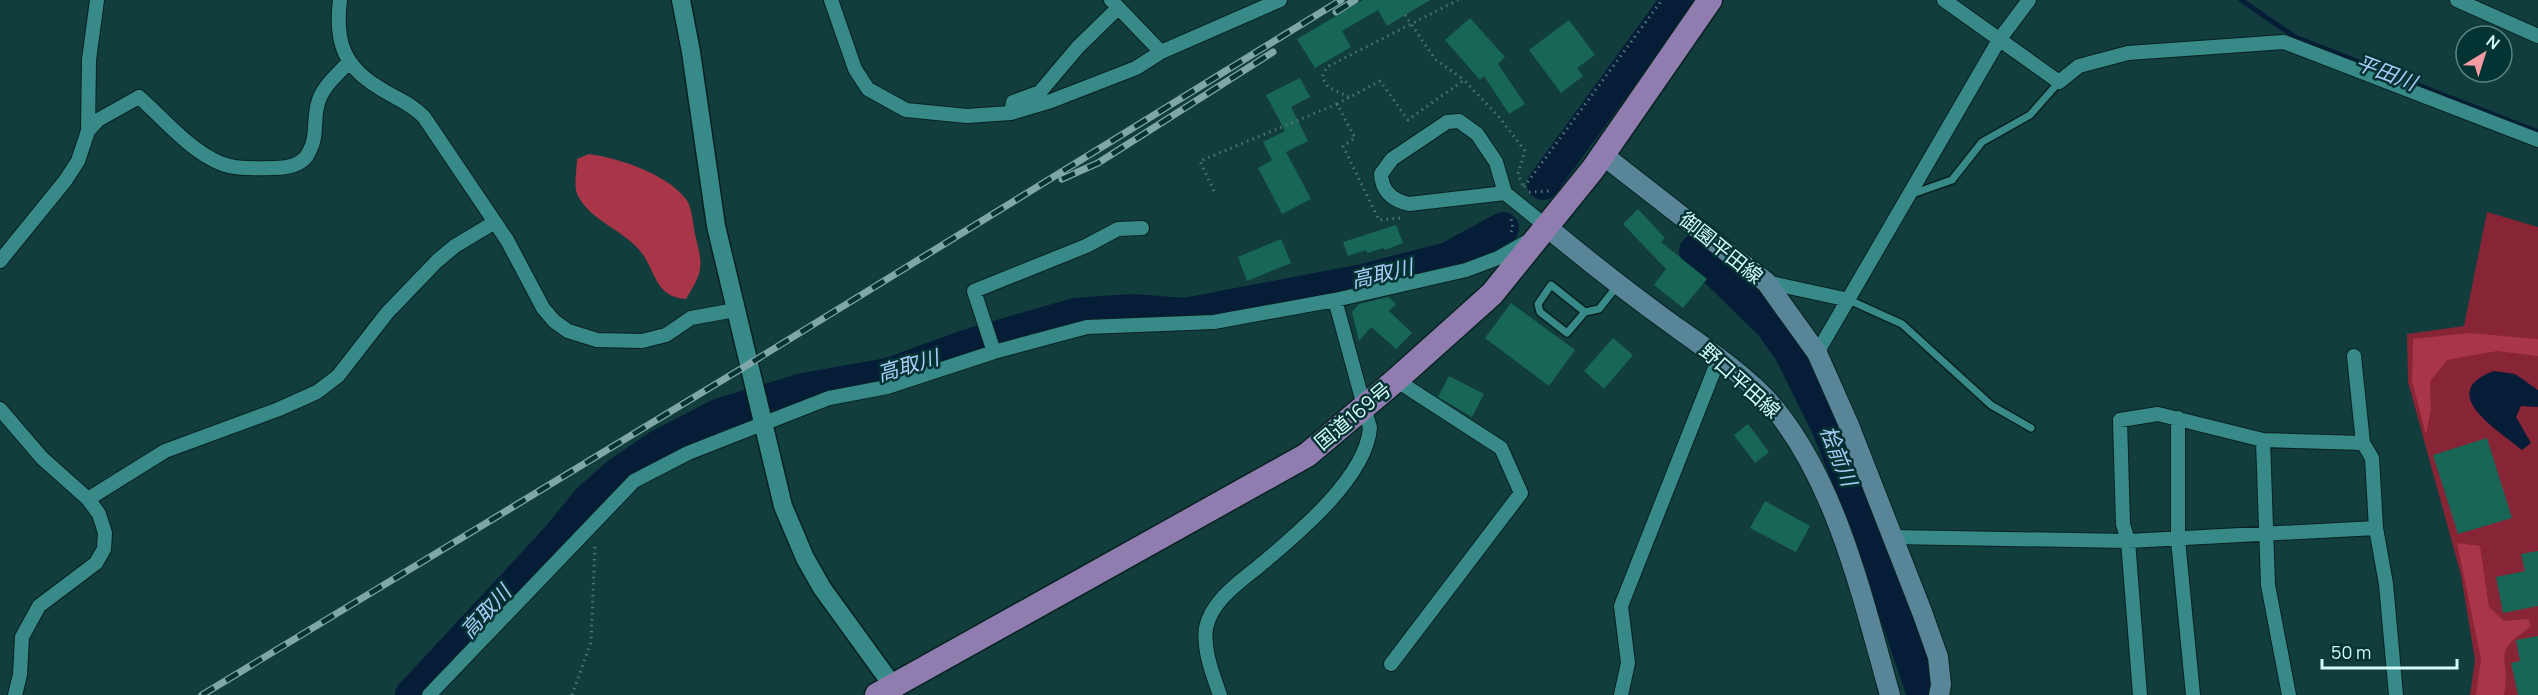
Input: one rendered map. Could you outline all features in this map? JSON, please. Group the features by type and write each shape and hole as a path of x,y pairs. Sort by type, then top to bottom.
{"highway":[{"name":"国道169号","path":"885,691 1307,455 1479,307 1547,227 1603,155 1710,0"}],"main road":[{"name":"御園平田線","path":"1603,155 1766,282 1817,352 1848,423 1938,657 1941,686 1939,695"},
{"name":"野口平田線","path":"1547,227 1618,285 1719,358 1775,408 1816,472 1857,578 1890,695"}],"street":[{"path":"0,261 65,181 78,161 88,131 89,60 97,0"},
{"path":"340,0 340,27 348,63 378,88 407,101 424,117 495,222 543,308 554,321 581,336 597,340 655,339 691,318 735,310"},
{"path":"681,0 716,226 783,506 805,558 885,691"},
{"path":"831,0 855,69 868,89 906,110 967,116 1011,113 1051,101 1136,68 1161,52 1280,0"},
{"path":"1944,0 2059,82 2079,66 2128,53 2284,42 2538,140"},
{"path":"1817,352 1999,40 2029,0"},
{"path":"2457,0 2538,36"},
{"path":"1011,113 1013,102 1040,92 1115,4 1161,52"},
{"path":"88,131 98,120 139,97 201,153 221,164 243,169 285,168 298,164 309,154 314,141 318,103 324,90 348,63"},
{"path":"429,695 524,597 596,518 634,481 688,453 763,419 828,398 887,387 990,343 1087,327 1214,322 1335,300 1466,270 1516,249 1547,227 1505,193 1496,162 1477,134 1460,121 1447,122 1392,159 1381,174 1387,193 1396,201 1409,204 1505,193"},
{"path":"88,499 165,451 279,410 317,392 338,376 387,313 437,261 455,246 495,222"},
{"path":"990,343 974,291 1086,246 1118,229 1142,228"},
{"path":"1766,282 1849,300"},
{"path":"1220,695 1208,652 1206,630 1211,613 1230,590 1309,523 1358,465 1369,439 1370,428 1335,300"},
{"path":"2354,356 2363,443 2372,458 2376,528 2386,584 2396,695"},
{"path":"1621,695 1628,663 1621,606 1719,358"},
{"path":"1391,664 1521,493 1501,448 1396,380"},
{"path":"0,409 42,458 88,499 99,514 105,533 104,549 96,563 39,606 22,637 20,675 15,695"},
{"path":"2140,695 2128,541 2122,524 2120,420 2158,414 2264,440 2363,443"},
{"path":"2178,418 2178,540 2193,695"},
{"path":"2264,440 2268,585 2289,695"},
{"path":"1893,537 2128,541 2265,536 2376,528"}],"lane":[{"path":"1911,194 1952,180 1982,142 2030,115 2059,82"},
{"path":"1585,312 1551,285 1538,304 1540,312 1567,333 1585,312 1599,309 1618,285"},
{"path":"1849,300 1902,324 1991,405 2031,428"}],"path":[{"path":"1349,97 1325,83 1323,77 1327,67 1458,0"},
{"path":"1524,188 1662,0"},
{"path":"1405,15 1435,59 1464,80 1499,117 1525,151 1518,174 1524,188 1529,192 1553,190"},
{"path":"1214,191 1200,161 1336,104 1380,81 1407,120 1464,80"},
{"path":"1336,104 1355,138 1343,146 1379,220 1401,218"},
{"path":"1510,215 1513,228 1510,234"},
{"path":"573,695 591,642 596,518"}],"shaded area":[{"path":"589,154 641,168 677,189 687,201 692,215 700,268 686,299 668,294 662,289 634,244 599,219 584,205 576,188 577,159"},
{"path":"2487,212 2538,227 2538,695 2470,695 2475,660 2461,575 2408,382 2407,334 2464,326"},
{"path":"2469,333 2538,339 2538,356 2497,351 2447,360 2430,382 2431,410 2426,435 2412,381 2413,339"},
{"path":"2457,543 2480,546 2489,607 2504,621 2528,619 2531,626 2506,650 2504,695 2476,695 2481,659"}],"water":[{"path":"2494,371 2515,374 2538,390 2538,407 2521,406 2516,417 2531,443 2522,450 2477,412 2471,401 2470,390 2477,380"}],"building":[{"path":"1363,0 1430,0 1387,26 1378,10 1342,31 1351,47 1315,68 1297,39"},
{"path":"1470,18 1505,57 1498,64 1525,104 1509,114 1484,76 1480,80 1445,40"},
{"path":"1569,20 1595,55 1577,68 1583,76 1561,93 1529,50"},
{"path":"1300,78 1310,97 1291,107 1308,141 1286,152 1311,199 1282,214 1258,168 1272,160 1263,142 1285,131 1266,95"},
{"path":"1638,209 1665,238 1661,242 1707,279 1683,308 1654,285 1666,269 1623,224"},
{"path":"1396,225 1403,243 1385,250 1384,248 1367,253 1366,250 1348,256 1343,242"},
{"path":"1281,239 1291,263 1247,281 1238,257"},
{"path":"1388,297 1396,304 1389,311 1412,333 1396,349 1371,327 1359,341 1352,312 1359,304"},
{"path":"1511,303 1575,350 1549,386 1485,338"},
{"path":"1613,338 1633,355 1604,389 1584,371"},
{"path":"1449,376 1484,394 1472,417 1438,397"},
{"path":"1748,424 1769,452 1755,463 1734,435"},
{"path":"2487,438 2512,518 2458,534 2433,455"},
{"path":"1765,501 1810,526 1796,552 1750,528"},
{"path":"2538,551 2538,606 2503,613 2496,577 2525,571 2521,554"},
{"path":"2538,636 2538,695 2518,695 2511,663 2520,661 2516,640"}],"waterway":[{"name":"高取川","path":"1543,184 1677,0"},
{"name":"平田川","path":"2241,0 2295,37 2538,132"},
{"name":"高取川","path":"411,695 555,540 588,500 616,475 658,446 720,414 803,389 888,374 971,344 1075,314 1132,310 1185,314 1363,280 1448,258 1503,228"},
{"name":"桧前川","path":"1695,251 1770,324 1790,352 1828,429 1862,514 1923,695"}],"railway":[{"path":"202,695 749,364 1341,0"},
{"path":"1336,12 1355,0"},
{"path":"1062,179 1098,163 1273,52"}]}
